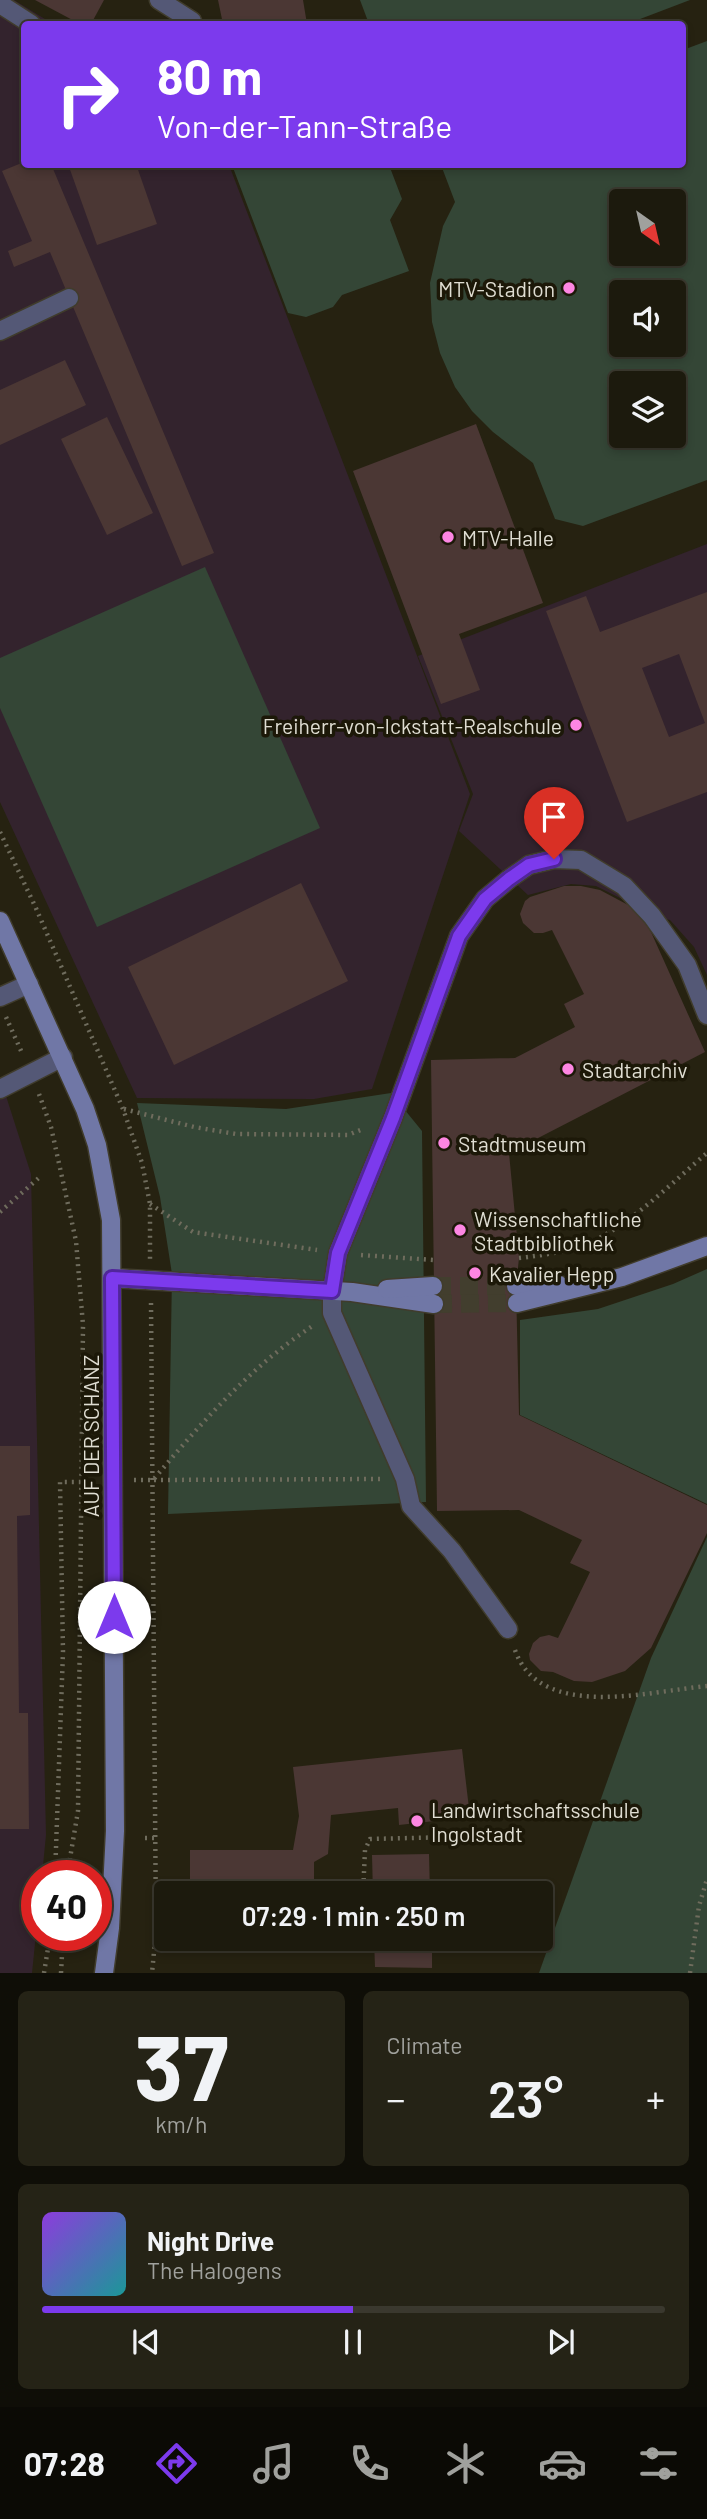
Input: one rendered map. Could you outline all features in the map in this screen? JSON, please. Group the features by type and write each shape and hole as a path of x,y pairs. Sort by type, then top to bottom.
{"street":[{"name":"AUF DER SCHANZ","path":"0,921 63,1057 97,1145 111,1220 115,1831 110,1928 104,1973"},
{"path":"516,1294 598,1284 707,1246"},
{"path":"112,1278 433,1295"}],"lane":[{"path":"159,0 192,21"},
{"path":"0,4 27,21"},
{"path":"0,331 69,298"},
{"path":"508,1629 452,1551 411,1506 405,1479 332,1312 332,1291 338,1253 393,1118 459,936 485,899 529,865 554,859 581,860 624,886 652,916 687,965 707,1015"},
{"path":"0,997 29,984"},
{"path":"0,1089 63,1057"}],"path":[{"path":"5,1015 51,1127 76,1241 83,1325 78,1811 70,1860"},
{"path":"123,1109 194,1127 236,1134 348,1135 393,1118"},
{"path":"519,1258 556,1254 598,1238 636,1212 707,1153"},
{"path":"0,1212 41,1176"},
{"path":"149,1204 193,1233 338,1253 433,1260"},
{"path":"153,1480 203,1420 247,1377 288,1342 332,1312"},
{"path":"56,1860 63,1652 60,1482 405,1479"},
{"path":"508,1629 518,1657 528,1672 548,1688 590,1699 707,1686"},
{"path":"145,1706 155,1706"},
{"path":"364,1881 365,1850 370,1839 453,1837 480,1841"},
{"path":"145,1838 155,1838"},
{"path":"690,1973 699,1906 707,1879"},
{"path":"44,1973 48,1951"},
{"path":"61,1973 62,1951"},
{"path":"152,1973 154,1951"}],"shaded area":[{"path":"0,0 14,0 48,21 21,21 21,168 230,168 470,794 372,1089 314,1099 137,1098 0,802"},
{"name":"Freiherr-von-Ickstatt-Realschule","path":"707,544 707,975 694,947 670,920 643,915 624,900 596,886 571,884 528,895 459,831 473,794 418,656"},
{"path":"6,1096 31,1174 46,1835 44,1860 21,1860 21,1951 34,1951 32,1973 0,1973 0,1099"}],"green space":[{"path":"360,0 690,0 635,21 368,21"},
{"name":"MTV-Stadion","path":"707,41 707,480 583,526 555,519 533,463 493,432 472,411 455,387 440,353 432,322 430,283 443,226 455,202 442,168 686,168 686,49"},
{"path":"233,168 390,168 402,199 390,220 409,271 342,295 333,307 306,317 288,313"},
{"path":"205,567 320,828 97,927 0,708 0,658"},
{"path":"391,1093 422,1131 426,1502 168,1514 172,1274 160,1197 137,1103 286,1109"},
{"path":"707,1269 707,1504 520,1415 520,1320 598,1309 673,1284"},
{"path":"707,1537 707,1973 539,1973 547,1951 553,1951 553,1934 651,1658"}],"building":[{"path":"35,0 104,0 93,21 74,21"},
{"path":"218,0 303,0 306,21 222,21"},
{"path":"21,163 21,168 53,168 214,553 182,566 50,252 14,267 8,251 32,241 2,171"},
{"path":"69,168 137,168 157,224 97,245"},
{"path":"65,360 86,405 0,445 0,390"},
{"path":"107,417 153,513 107,535 61,439"},
{"name":"MTV-Halle","path":"476,424 543,603 459,634 480,690 441,704 353,471"},
{"path":"707,592 707,792 627,822 546,611 586,596 600,632","holes":["679,654 705,723 669,737 642,668"]},
{"path":"301,883 348,981 174,1065 128,967"},
{"name":"Kavalier Hepp","path":"564,886 600,890 630,906 641,916 651,932 705,1052 509,1153 519,1258 516,1286 519,1415 707,1505 707,1533 651,1648 625,1671 592,1682 574,1681 553,1672 541,1671 530,1660 529,1654 533,1643 540,1637 549,1635 558,1638 590,1572 570,1563 582,1540 519,1510 437,1511 431,1060 515,1058 575,1027 564,1004 584,994 552,930 534,933 523,923 520,914 525,901 530,897"},
{"path":"0,1446 30,1446 30,1515 17,1516 19,1713 28,1713 29,1829 0,1829"},
{"name":"Landwirtschaftsschule Ingolstadt","path":"462,1749 470,1817 399,1825 398,1808 331,1815 328,1854 314,1862 314,1881 190,1881 190,1850 293,1850 299,1816 293,1767"},
{"path":"429,1854 430,1881 373,1881 372,1855"},
{"path":"374,1951 432,1951 432,1968 375,1967"}],"tunnel":[{"path":"433,1286 516,1286"},
{"path":"434,1304 517,1303"}],"place":[{"name":"MTV-Stadion","path":"569,288"},
{"name":"MTV-Halle","path":"448,537"},
{"name":"Freiherr-von-Ickstatt-Realschule","path":"576,725"},
{"name":"Stadtarchiv","path":"568,1069"},
{"name":"Stadtmuseum","path":"444,1143"},
{"name":"Wissenschaftliche Stadtbibliothek","path":"460,1230"},
{"name":"Kavalier Hepp","path":"475,1273"},
{"name":"Landwirtschaftsschule Ingolstadt","path":"417,1821"}],"route":[{"path":"114,1617 112,1278 332,1291 338,1253 393,1118 459,936 485,899 509,879 529,865 554,859"}]}
